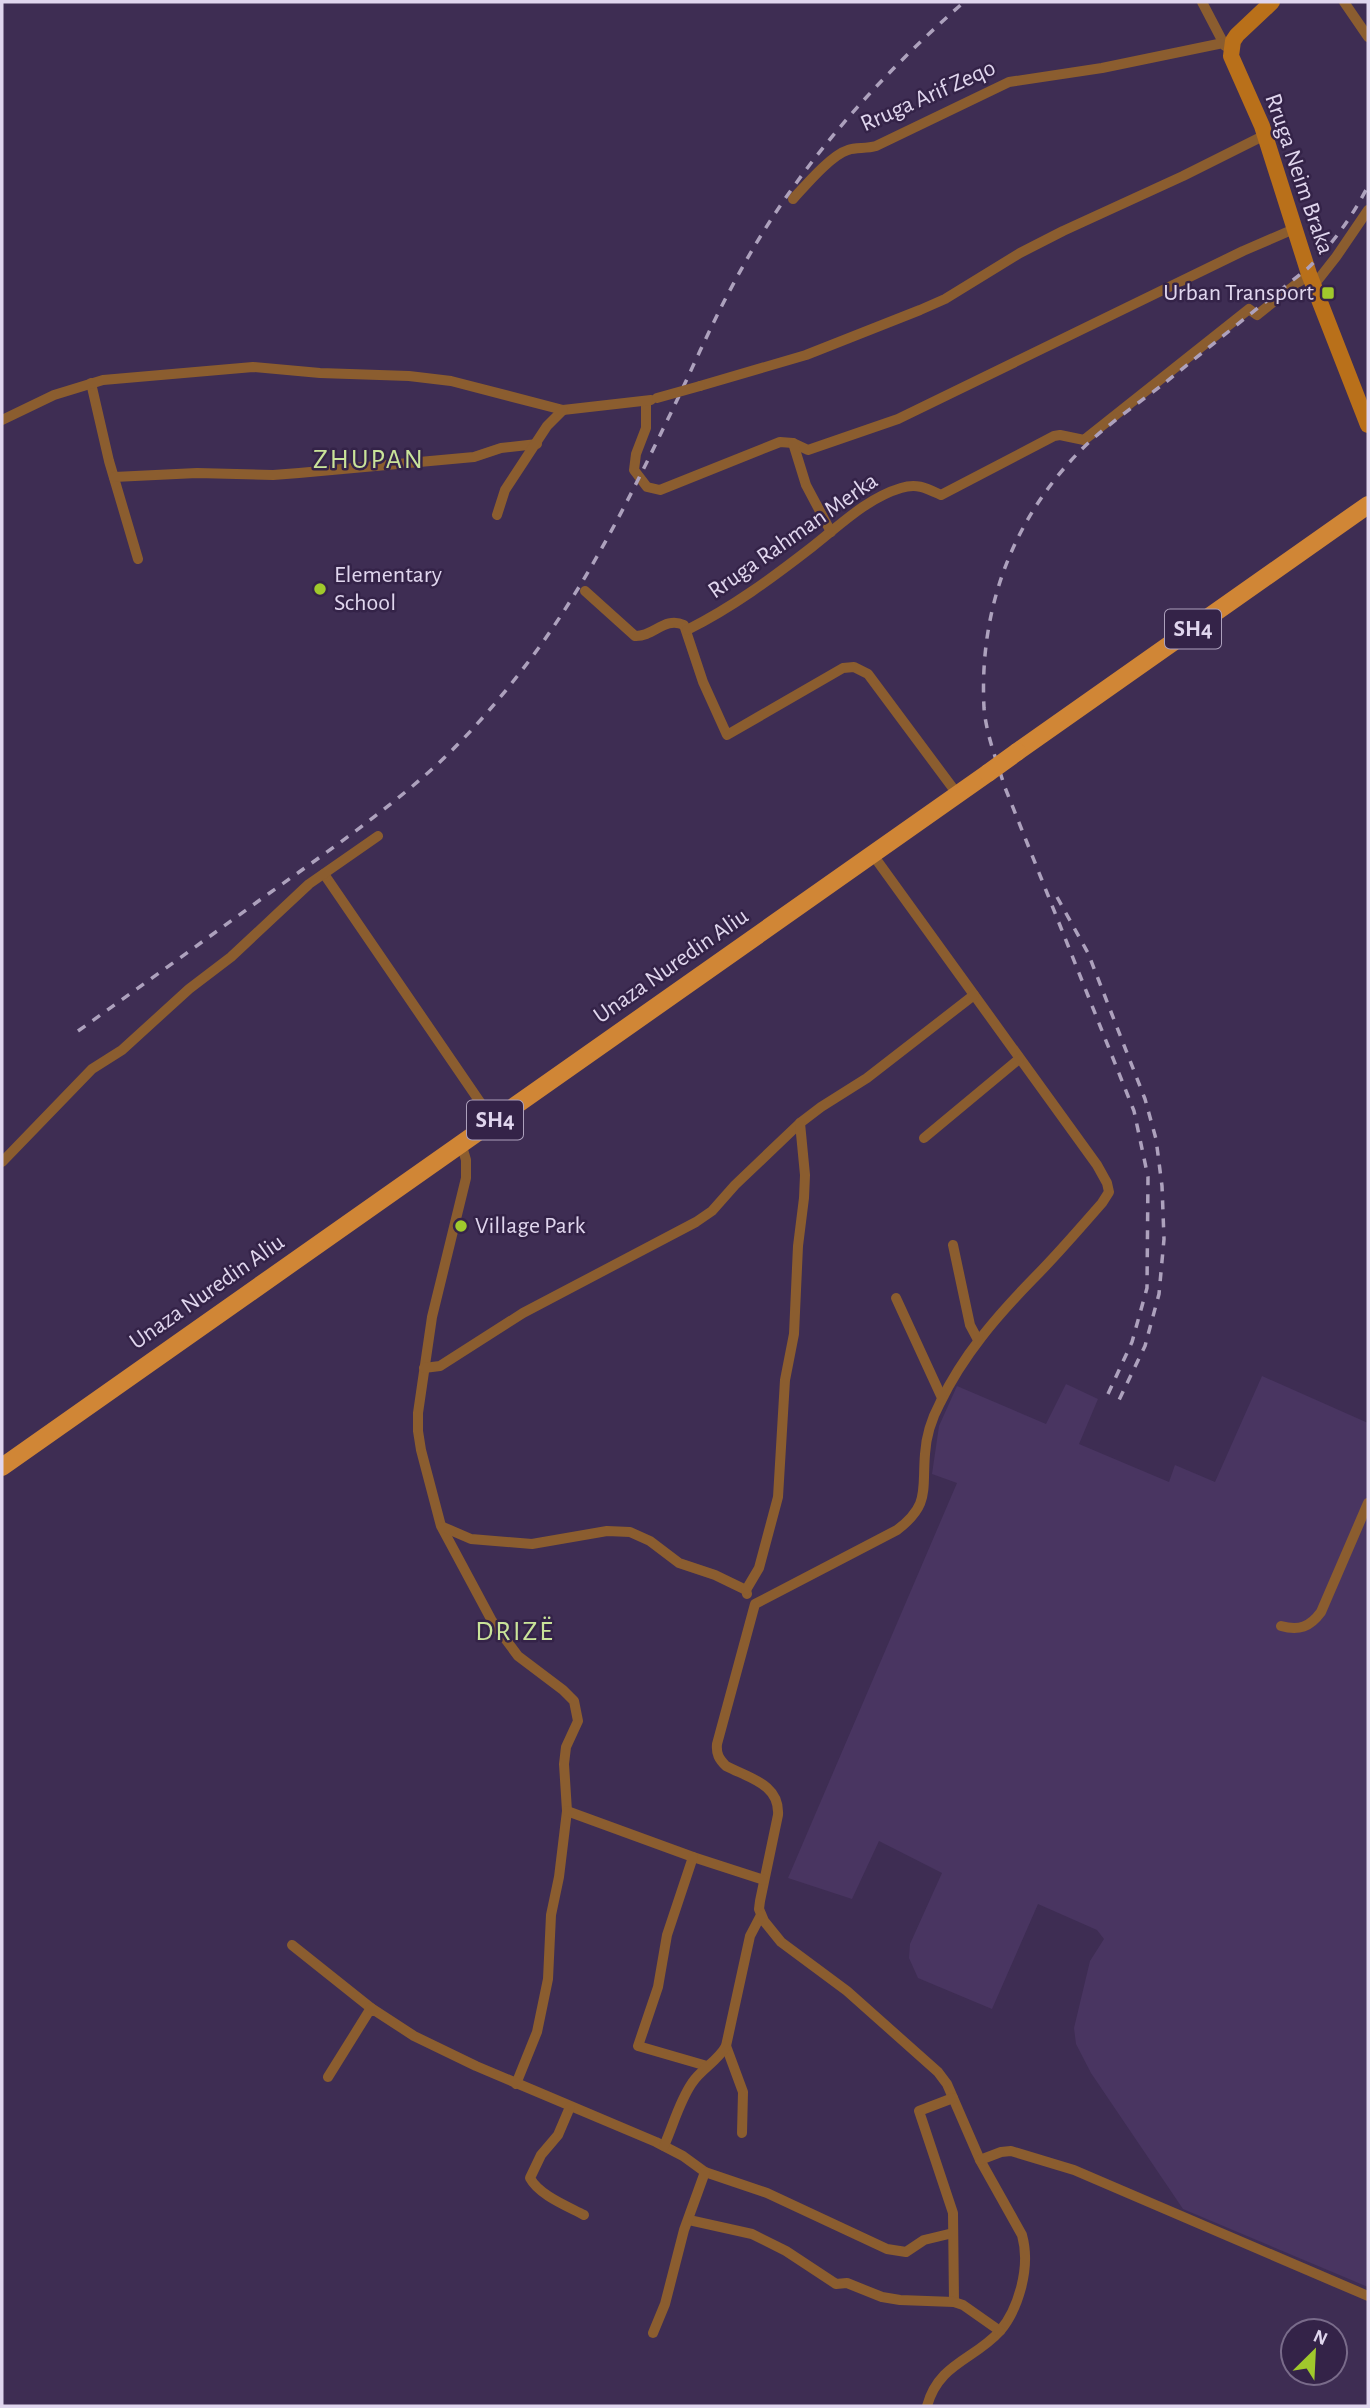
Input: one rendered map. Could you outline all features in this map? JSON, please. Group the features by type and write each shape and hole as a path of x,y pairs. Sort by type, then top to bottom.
{"main road":[{"name":"Unaza Nuredin Aliu","path":"2,1467 1368,505"}],"street":[{"path":"1202,2 1227,49 1237,35 1272,2"},
{"path":"1344,2 1368,37"},
{"name":"Rruga Neim Braka","path":"1227,49 1265,135 1311,280 1368,425"},
{"name":"Rruga Arif Zeqo","path":"793,199 815,175 843,152 850,149 867,149 1009,82 1227,49"},
{"path":"2,420 54,395 91,383 127,377 253,367 320,373 409,376 474,386 563,410 652,399 806,355 920,310 945,299 1011,258 1063,231 1265,135"},
{"path":"1311,280 1336,257 1368,210"},
{"path":"652,399 634,470 642,482 652,489 669,487 780,442 808,450 898,419 1243,251 1294,229"},
{"name":"Rruga Rahman Merka","path":"687,630 757,589 883,494 922,486 941,495 1054,436 1084,440 1249,309 1257,315 1311,280"},
{"path":"91,383 138,559"},
{"path":"497,515 505,490 547,426 563,410"},
{"path":"114,477 197,473 299,473 474,457 500,448 537,443"},
{"path":"795,448 806,485 831,531"},
{"path":"585,591 635,636 673,622 684,625 693,657 727,735 843,668 854,667 868,674 958,795"},
{"path":"2,1162 92,1069 122,1050 189,989 231,957 295,896 377,836"},
{"path":"873,855 1097,1166 1109,1192 978,1340 942,1398 930,1427 921,1504 912,1518 897,1530 755,1604 716,1750 726,1766 763,1783 773,1791 778,1801 778,1815 760,1901 761,1915 769,1929 781,1942 847,1991 943,2078 980,2160 1013,2216 1026,2247 1020,2292 1012,2313 1000,2331 942,2375 926,2406"},
{"path":"324,874 493,1121"},
{"path":"425,1368 440,1366 523,1313 696,1222 712,1211 735,1185 800,1123 867,1078 974,995"},
{"path":"924,1138 1019,1059"},
{"path":"755,1604 748,1597 746,1590 759,1568 778,1497 785,1380 794,1334 796,1269 805,1175 800,1123"},
{"path":"461,1143 466,1160 466,1178 441,1274 425,1368 418,1431 441,1526 502,1637 518,1656 563,1690 573,1701 578,1721 566,1747 564,1764 566,1811 559,1877 551,1915 548,1979 537,2032 516,2084"},
{"path":"953,1245 970,1325 978,1340"},
{"path":"896,1297 942,1398"},
{"path":"1281,1626 1299,1629 1308,1626 1321,1612 1368,1503"},
{"path":"441,1526 471,1539 532,1544 583,1533 630,1532 650,1541 679,1563 715,1575 746,1590"},
{"path":"566,1811 764,1880"},
{"path":"693,1857 667,1935 658,1987 638,2046 707,2066"},
{"path":"664,2146 690,2085 707,2066 722,2055 726,2046 750,1936 761,1915"},
{"path":"292,1945 371,2008 414,2036 516,2084 664,2146 705,2172 767,2193 824,2221 898,2252 906,2252 933,2236 953,2233"},
{"path":"328,2077 371,2008"},
{"path":"726,2046 743,2092 742,2133"},
{"path":"953,2098 919,2111 953,2214 954,2302"},
{"path":"570,2107 558,2135 541,2155 530,2178 532,2183 553,2198 584,2214"},
{"path":"980,2160 1011,2151 1074,2169 1368,2296"},
{"path":"653,2333 665,2304 705,2172"},
{"path":"689,2220 752,2234 786,2251 836,2284 847,2283 891,2298 954,2302 971,2309 1000,2331"}],"shaded area":[{"path":"1262,1376 1368,1423 1368,2287 1183,2209 1091,2073 1076,2044 1074,2028 1090,1961 1104,1939 1097,1930 1038,1904 992,2009 918,1978 909,1958 910,1944 942,1873 879,1841 852,1899 788,1878 957,1483 932,1474 939,1426 957,1386 1046,1424 1066,1384 1098,1399 1079,1444 1169,1482 1175,1465 1215,1482"}],"railway":[{"path":"78,1031 390,804 444,758 496,702 551,630 603,546 649,459 726,297 783,202 809,165 867,96 964,2"},
{"path":"1108,1394 1132,1342 1147,1288 1148,1177 1134,1111 1004,785 989,737 984,708 984,672 994,603 1018,538 1055,479 1079,452 1307,269 1341,230 1368,186"},
{"path":"1057,897 1088,953 1145,1099 1156,1139 1162,1186 1164,1239 1159,1294 1145,1346 1119,1400"}],"place":[{"name":"Urban Transport","path":"1328,293"},
{"name":"Elementary School","path":"320,589"},
{"name":"Village Park","path":"461,1226"}],"district":[{"name":"ZHUPAN","path":"369,460"},
{"name":"DRIZË","path":"515,1632"}]}
